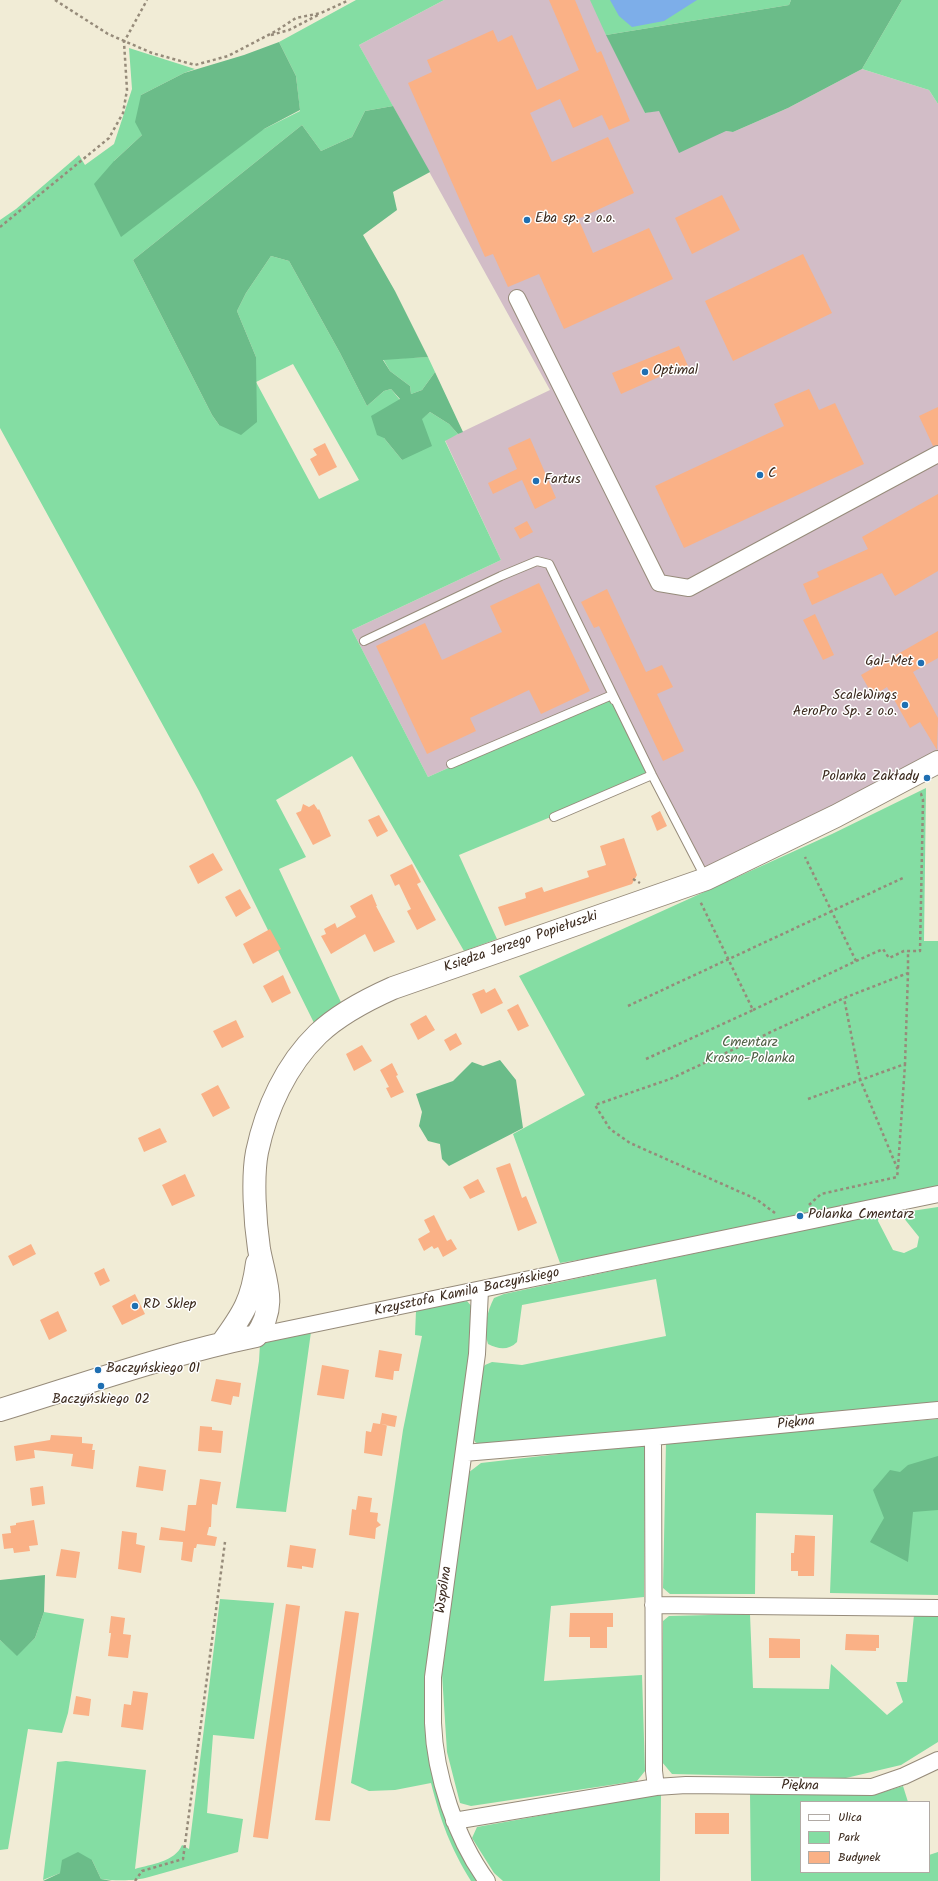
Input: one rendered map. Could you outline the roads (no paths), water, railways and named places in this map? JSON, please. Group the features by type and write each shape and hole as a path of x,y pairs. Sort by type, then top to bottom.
{"street":[{"path":"517,298 658,583 689,588 938,454"},
{"name":"Księdza Jerzego Popiełuszki","path":"268,1313 266,1278 259,1248 255,1181 257,1153 266,1117 284,1081 299,1056 319,1033 367,999 393,988 706,879 836,816 938,762"},
{"name":"Krzysztofa Kamila Baczyńskiego","path":"0,1410 222,1343 938,1194"},
{"name":"Księdza Jerzego Popiełuszki","path":"222,1343 238,1322 248,1302 253,1288 259,1248"},
{"name":"Wspólna","path":"480,1290 477,1354 433,1677 433,1724 439,1766 454,1821 464,1844 487,1881"},
{"path":"248,1302 251,1324 256,1336"},
{"path":"256,1336 263,1326 268,1313"},
{"path":"268,1313 275,1322 294,1328"},
{"name":"Piękna","path":"464,1453 938,1410"},
{"path":"653,1437 654,1771 656,1787"},
{"path":"653,1605 938,1608"},
{"name":"Piękna","path":"454,1821 656,1787 686,1785 872,1787 904,1776 938,1760"}],"lane":[{"path":"364,641 537,561 549,564 652,775"},
{"path":"451,764 612,695 706,879"},
{"path":"554,818 652,775"}],"water":[{"path":"610,0 697,0 664,21 632,27 619,16"}],"place":[{"name":"Eba sp. z o.o.","path":"527,220"},
{"name":"Optimal","path":"645,372"},
{"name":"C","path":"760,475"},
{"name":"Fartus","path":"536,481"},
{"name":"Gal-Met","path":"921,663"},
{"name":"ScaleWings AeroPro Sp. z o.o.","path":"905,705"},
{"name":"Polanka Zakłady","path":"927,778"},
{"name":"Polanka Cmentarz","path":"800,1216"},
{"name":"RD Sklep","path":"135,1306"},
{"name":"Baczyńskiego 01","path":"98,1370"},
{"name":"Baczyńskiego 02","path":"101,1386"}],"park label":[{"name":"Cmentarz Krosno-Polanka","path":"750,1052"}]}
